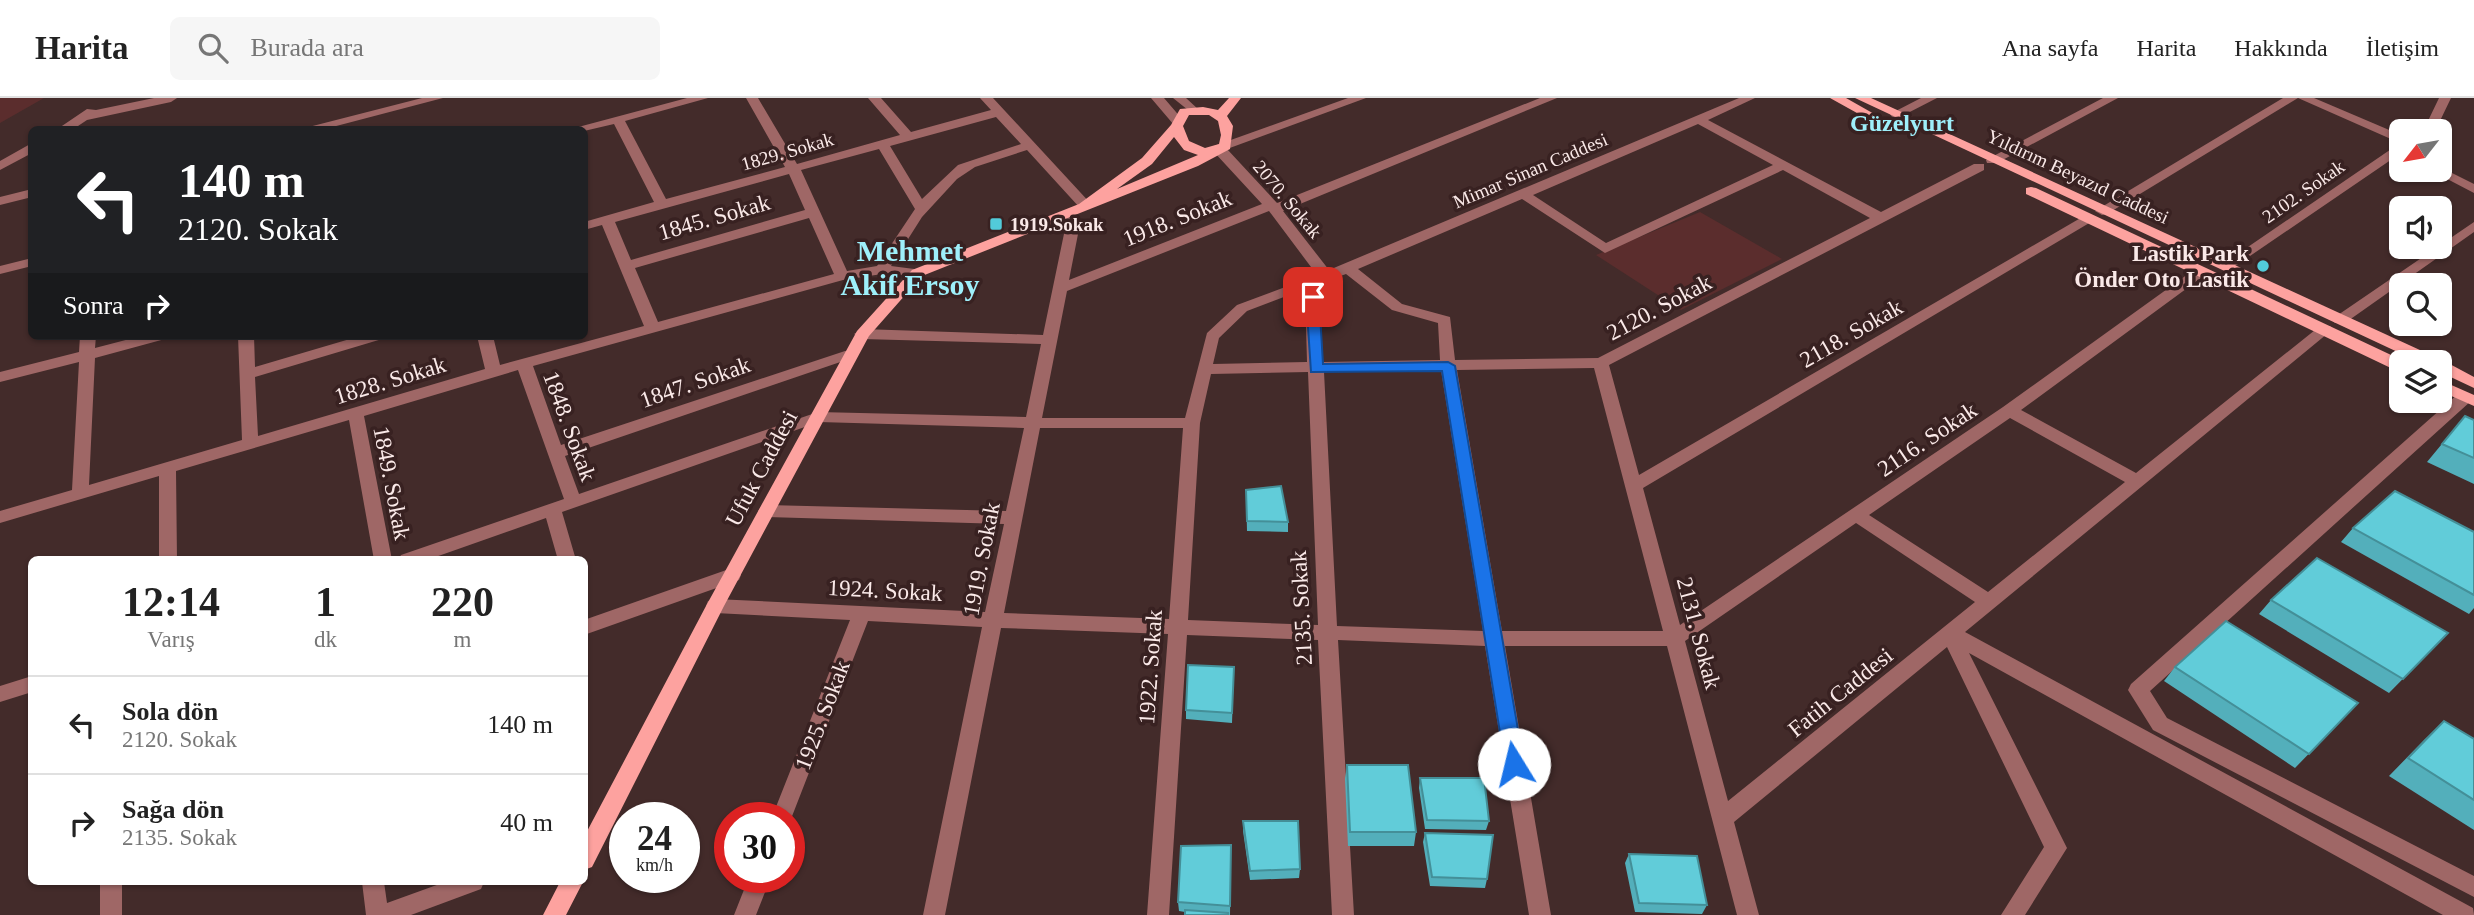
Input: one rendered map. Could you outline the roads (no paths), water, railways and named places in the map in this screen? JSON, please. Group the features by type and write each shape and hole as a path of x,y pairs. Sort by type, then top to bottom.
{"main road":[{"path":"1195,110 1211,98"},
{"path":"1220,116 1235,98"},
{"name":"Yıldırım Beyazıd Caddesi","path":"1836,98 1986,163 2096,215 2200,272 2400,350"},
{"name":"Yıldırım Beyazıd Caddesi","path":"1861,98 1986,163"},
{"path":"1208,110 1220,116 1229,131 1219,149 1193,163 1085,205 1147,162 1178,124 1184,112 1208,110"},
{"path":"1178,124 1181,142 1187,148 1200,153 1219,149"},
{"name":"Ufuk Caddesi","path":"591,839 862,334 917,273 1085,205"},
{"name":"Yıldırım Beyazıd Caddesi","path":"2096,215 2228,267 2333,324 2389,359"},
{"path":"2452,377 2471,394"},
{"path":"2452,388 2471,394"},
{"path":"554,915 570,885"}],"street":[{"path":"68,126 116,98"},
{"path":"83,117 171,98"},
{"path":"320,126 437,98"},
{"path":"588,126 702,98"},
{"path":"752,98 794,170 842,276"},
{"path":"874,98 908,136"},
{"path":"986,98 1085,205"},
{"path":"1157,98 1178,124"},
{"path":"1179,98 1195,110"},
{"path":"1219,149 1360,98"},
{"name":"1918. Sokak","path":"1060,289 1550,98"},
{"name":"Mimar Sinan Caddesi","path":"1205,369 1212,336 1242,308 1317,285 1348,268 1749,98"},
{"path":"1896,114 1931,98"},
{"name":"2120. Sokak","path":"1205,369 1601,363 2112,98"},
{"name":"2118. Sokak","path":"1634,486 2292,98"},
{"path":"2304,98 2389,135"},
{"path":"2435,119 2445,98"},
{"name":"1829. Sokak","path":"588,225 999,112"},
{"path":"618,119 662,204"},
{"path":"1699,120 1879,217"},
{"path":"882,144 921,208"},
{"path":"882,270 892,250 921,208 961,169 1030,145"},
{"path":"0,166 28,149"},
{"name":"2070. Sokak","path":"1219,149 1273,207 1317,285"},
{"name":"2102. Sokak","path":"2228,267 2389,155"},
{"path":"1523,194 1605,249 1784,165"},
{"path":"2452,178 2474,189"},
{"path":"0,201 28,194"},
{"name":"1845. Sokak","path":"627,266 814,212"},
{"name":"1919. Sokak","path":"934,915 1072,229 1061,216"},
{"path":"607,220 653,328"},
{"path":"2333,324 2474,226"},
{"path":"0,270 28,263"},
{"path":"1348,268 1397,307 1445,320 1448,366 1539,915"},
{"name":"1828. Sokak","path":"0,517 494,372 842,276 882,270 917,273"},
{"name":"2116. Sokak","path":"1675,638 2009,411 2200,272"},
{"name":"2135. Sokak","path":"1317,285 1316,369 1343,915"},
{"name":"Fatih Caddesi","path":"1722,819 2333,324"},
{"path":"862,334 1050,340"},
{"path":"80,493 88,340"},
{"path":"0,377 145,340"},
{"path":"246,340 250,444"},
{"path":"247,374 362,340"},
{"path":"486,340 494,372"},
{"name":"1847. Sokak","path":"555,453 850,354"},
{"name":"2131. Sokak","path":"1601,363 1748,915"},
{"name":"1848. Sokak","path":"524,364 574,503"},
{"name":"1922. Sokak","path":"1158,915 1192,423 1205,369"},
{"path":"2471,394 2138,690 2160,724 2474,887"},
{"path":"2009,411 2136,481"},
{"name":"1849. Sokak","path":"356,414 382,556"},
{"path":"419,556 818,417 1033,424 1192,423"},
{"path":"167,469 168,556"},
{"path":"553,510 566,556"},
{"path":"767,511 1014,518"},
{"path":"1855,514 1989,602"},
{"path":"588,624 732,575"},
{"name":"1924. Sokak","path":"715,606 994,620 1494,639 1675,638"},
{"name":"1925. Sokak","path":"789,802 862,613"},
{"path":"1950,634 2056,848 2012,915"},
{"path":"1950,634 2465,915"},
{"path":"0,694 28,685"},
{"path":"111,885 111,915"},
{"path":"373,885 377,915"},
{"path":"383,915 465,885"},
{"path":"745,915 754,893"}],"place":[{"name":"1919.Sokak","path":"996,224"},
{"name":"Lastik Park Önder Oto Lastik","path":"2263,266"}],"district":[{"name":"Güzelyurt","path":"1902,123"},
{"name":"Mehmet Akif Ersoy","path":"910,268"}]}
